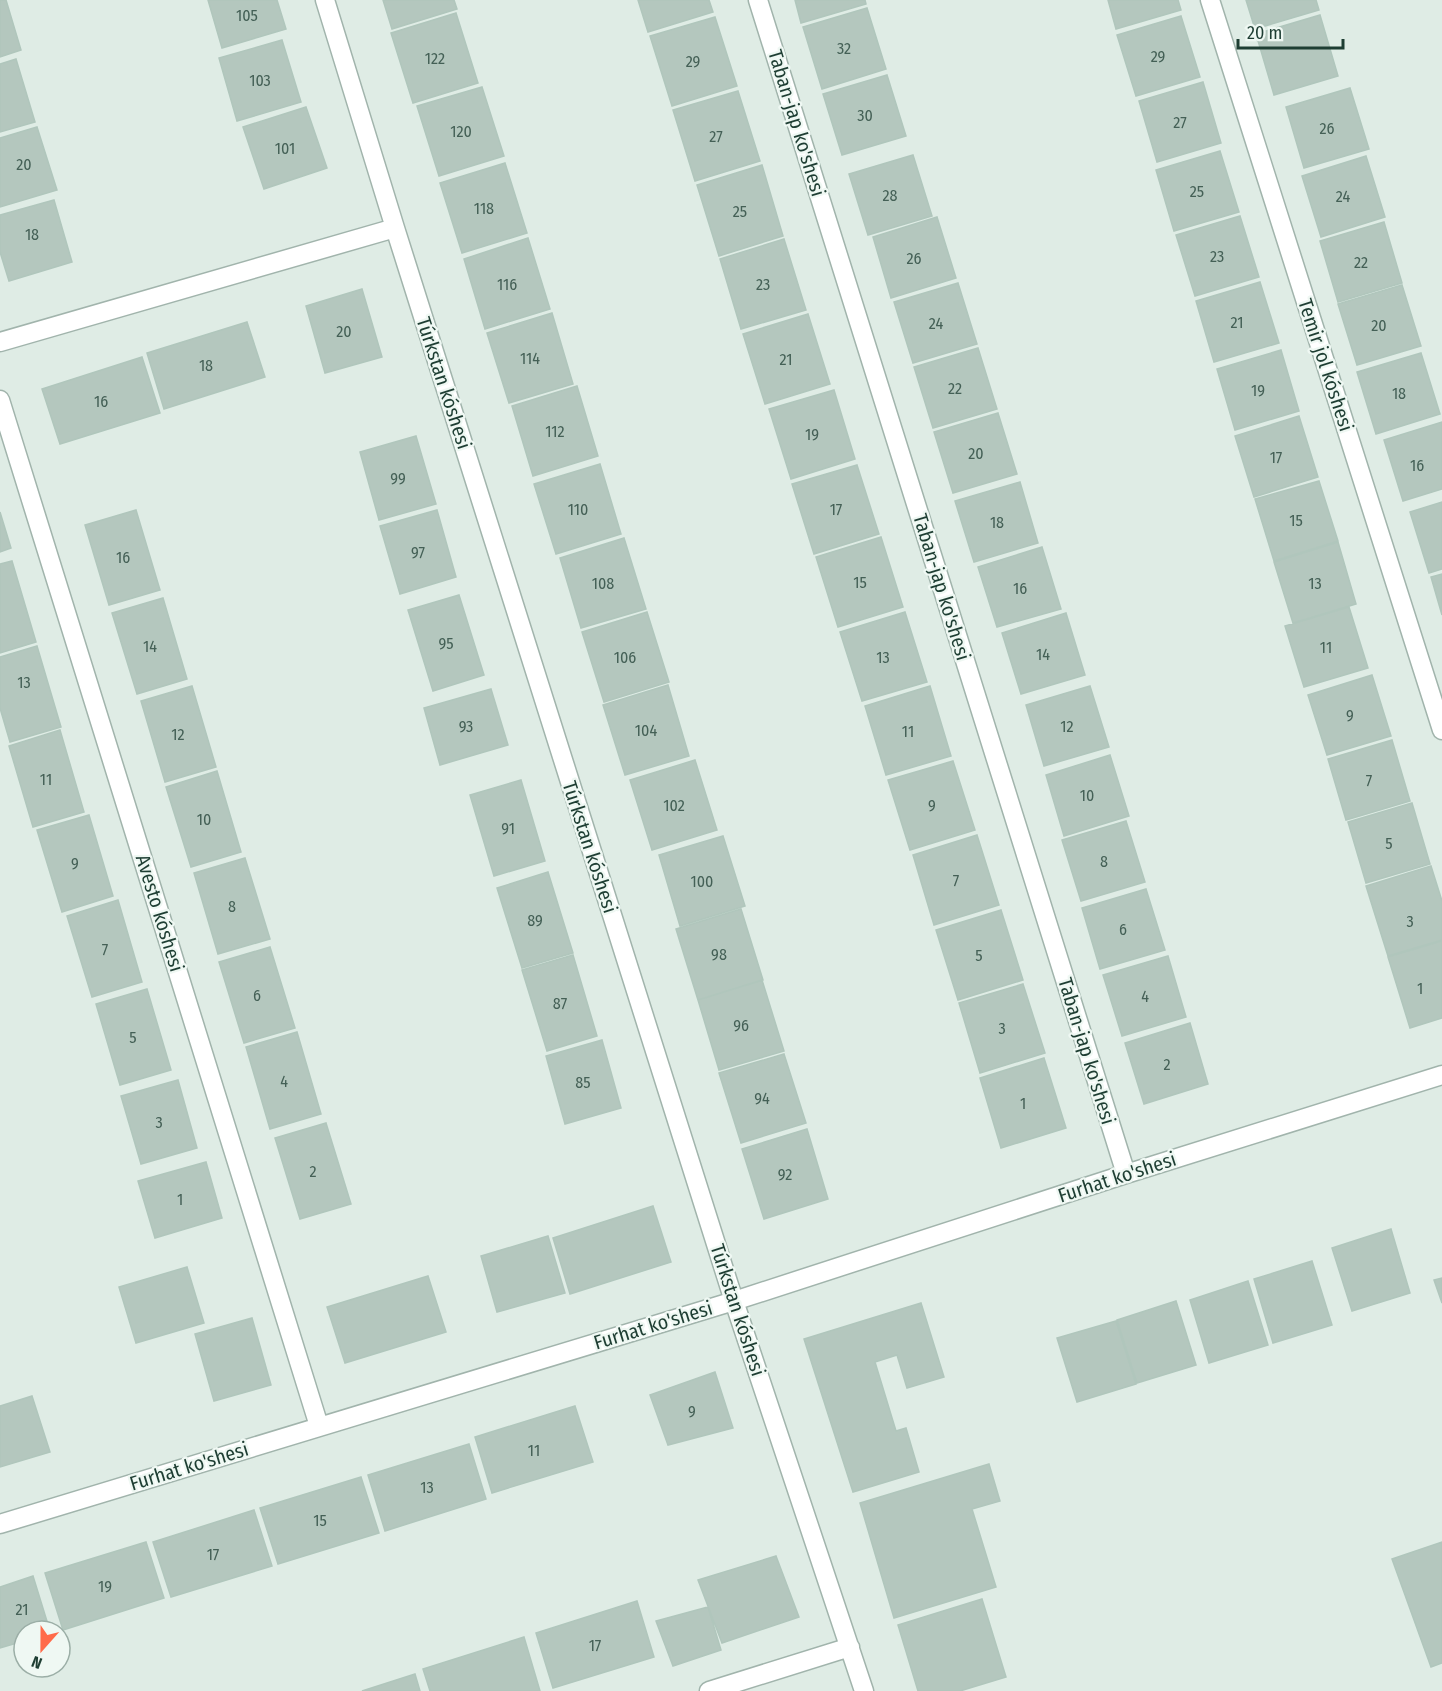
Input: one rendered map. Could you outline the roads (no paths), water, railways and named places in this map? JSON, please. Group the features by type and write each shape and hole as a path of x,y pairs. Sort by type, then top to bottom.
{"street":[{"name":"Túrkstan kóshesi","path":"325,0 394,228 734,1301 864,1691"},
{"name":"Taban-jap ko'shesi","path":"758,0 1126,1174"},
{"name":"Temir jol kóshesi","path":"1209,0 1442,730"},
{"path":"0,342 394,228"},
{"name":"Avesto kóshesi","path":"0,400 320,1426"},
{"name":"Furhat ko'shesi","path":"0,1524 734,1301 1442,1075"},
{"path":"709,1691 850,1647"}]}
